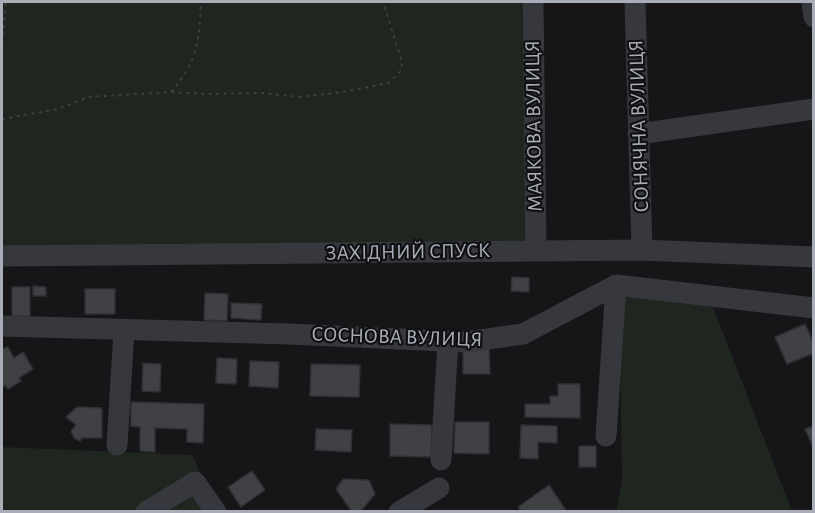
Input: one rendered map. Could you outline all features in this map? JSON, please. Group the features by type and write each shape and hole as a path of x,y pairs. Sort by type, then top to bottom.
{"street":[{"name":"МАЯКОВА ВУЛИЦЯ","path":"533,2 536,251"},
{"name":"СОНЯЧНА ВУЛИЦЯ","path":"635,2 642,250"},
{"path":"812,2 813,17"},
{"path":"638,134 813,109"},
{"name":"ЗАХІДНИЙ СПУСК","path":"2,256 642,250 813,257"},
{"path":"606,436 616,285 813,308"},
{"name":"СОСНОВА ВУЛИЦЯ","path":"2,326 448,341 498,340 523,334 616,285"},
{"path":"117,445 124,330"},
{"path":"441,460 448,341"},
{"path":"146,512 195,482 216,512"},
{"path":"399,512 439,488"}],"path":[{"path":"2,43 6,2"},
{"path":"171,92 187,74 199,44 201,2"},
{"path":"2,119 58,109 90,97 171,92 262,93 299,97 388,83 401,71 402,62 383,2"}],"shaded area":[{"path":"2,2 522,2 527,241 2,250"},
{"path":"619,290 711,302 792,511 616,512 622,479"},
{"path":"2,447 193,455 214,511 2,512"}],"building":[{"path":"512,277 529,278 529,292 511,291"},
{"path":"33,286 46,287 46,296 33,296"},
{"path":"12,287 30,287 30,316 12,316"},
{"path":"85,289 115,289 115,314 85,314"},
{"path":"205,293 228,294 227,321 204,320"},
{"path":"231,303 262,304 261,320 231,318"},
{"path":"805,324 814,344 814,353 787,364 775,337"},
{"path":"463,346 489,346 490,374 463,374"},
{"path":"8,347 14,358 23,352 33,369 19,378 21,381 8,389 5,385 2,388 2,349"},
{"path":"217,358 237,359 236,384 216,383"},
{"path":"250,361 279,362 278,388 249,386"},
{"path":"143,363 161,364 160,392 142,391"},
{"path":"311,364 360,365 359,397 310,396"},
{"path":"558,384 580,384 580,418 525,417 525,404 550,404 550,396 558,396"},
{"path":"131,402 204,404 203,443 187,442 187,429 155,428 155,452 140,451 140,427 131,426"},
{"path":"77,407 102,408 102,438 82,438 80,441 74,438 71,431 76,425 66,417"},
{"path":"455,422 489,422 489,454 454,453"},
{"path":"390,424 432,425 431,457 390,456"},
{"path":"521,425 557,426 557,443 538,442 538,459 520,458"},
{"path":"814,426 814,449 805,429"},
{"path":"316,429 352,430 351,452 315,450"},
{"path":"579,446 596,446 596,467 579,467"},
{"path":"252,471 265,490 241,507 228,487"},
{"path":"343,479 369,480 375,494 360,512 352,512 336,489"},
{"path":"549,485 567,512 521,512 518,507"}]}
